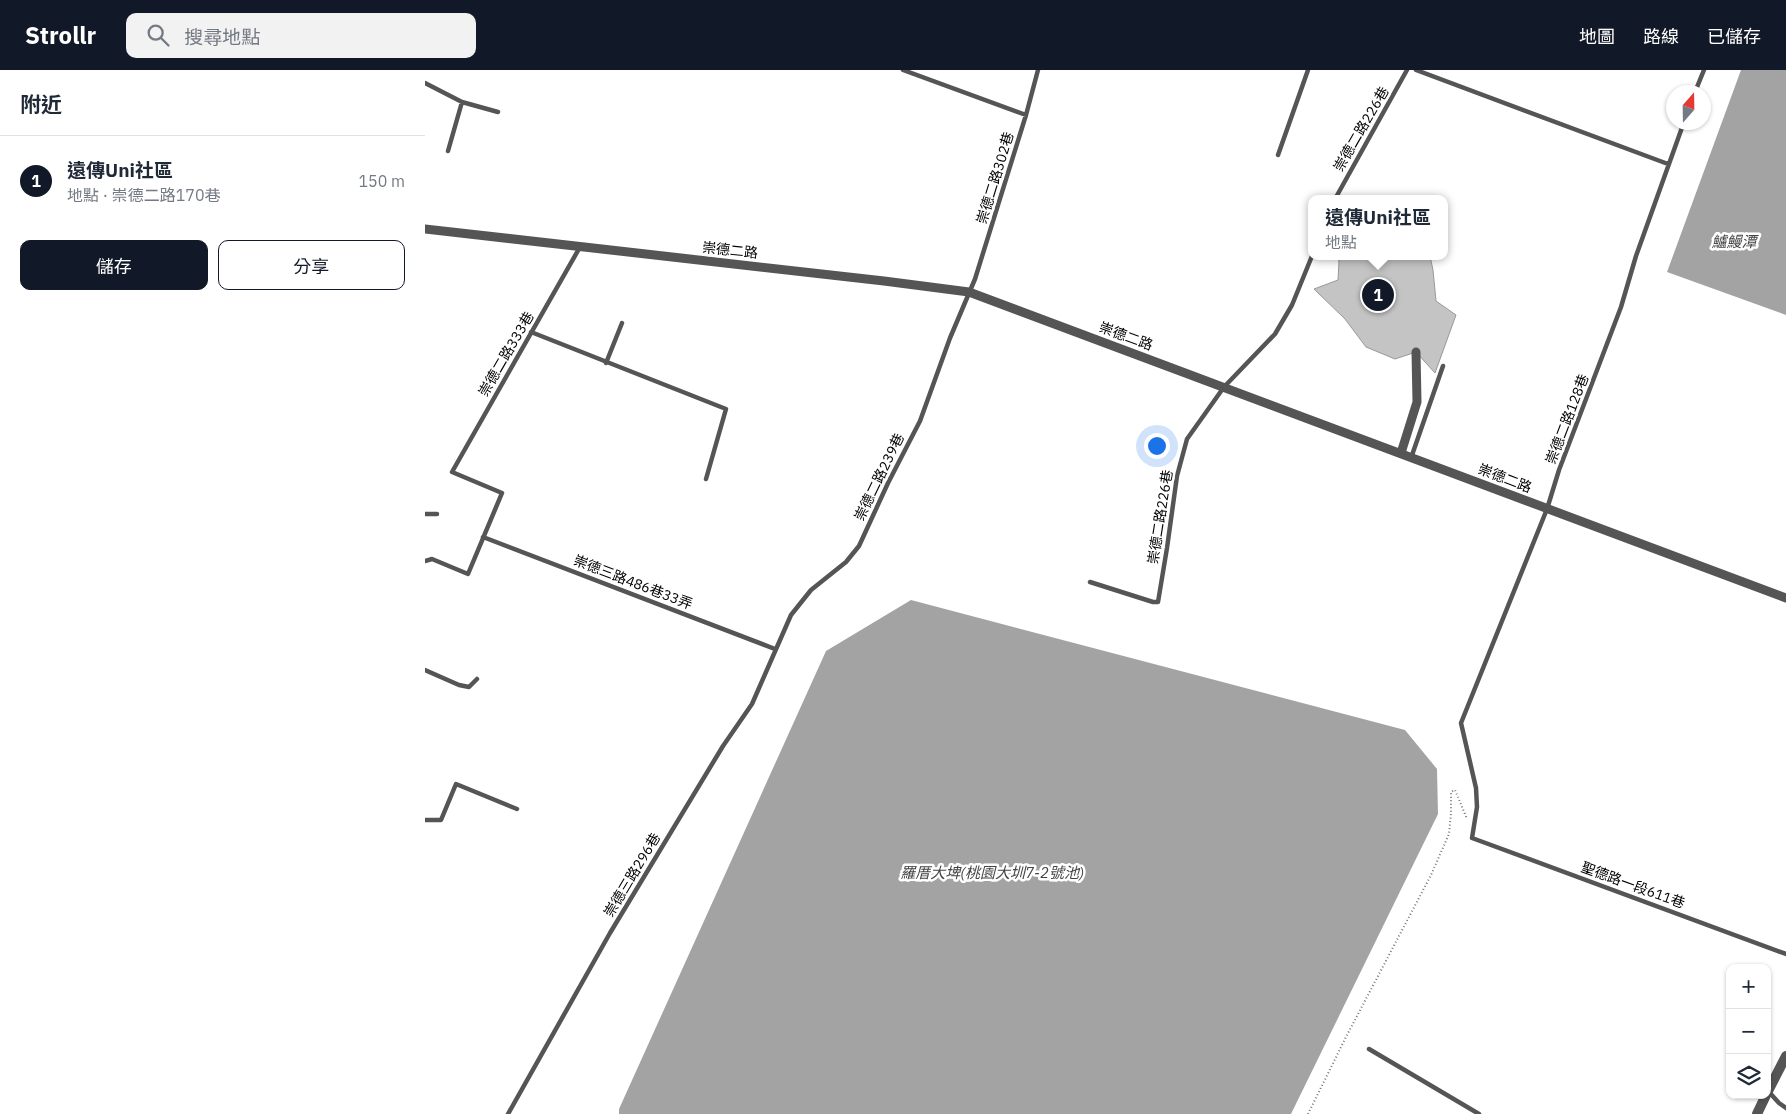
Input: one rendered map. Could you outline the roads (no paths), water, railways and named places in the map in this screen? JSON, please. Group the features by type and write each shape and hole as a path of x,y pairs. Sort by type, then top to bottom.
{"street":[{"name":"崇德二路","path":"425,229 969,292 1786,598"},
{"path":"1401,453 1417,402 1416,352"},
{"path":"1771,1085 1786,1056"},
{"path":"1757,1114 1764,1099"}],"lane":[{"path":"903,70 1026,115"},
{"name":"崇德二路302巷","path":"969,292 975,279 1026,115 1038,70"},
{"path":"1278,155 1308,70"},
{"name":"崇德二路226巷","path":"1337,195 1407,70"},
{"path":"1416,70 1668,164"},
{"path":"1698,85 1704,70"},
{"path":"425,83 462,102 498,112"},
{"path":"448,151 462,102"},
{"name":"崇德二路128巷","path":"1472,835 1477,808 1476,788 1461,723 1547,508 1559,470 1621,307 1636,256 1681,130"},
{"name":"崇德二路333巷","path":"483,537 501,493 452,472 580,247"},
{"name":"崇德二路226巷","path":"1090,582 1158,602 1177,476 1187,439 1224,387 1275,334 1292,305 1310,260"},
{"name":"崇德二路239巷","path":"775,649 791,615 811,590 846,562 859,546 887,483 920,420 969,292"},
{"path":"606,363 622,323"},
{"path":"531,332 726,409 706,479"},
{"path":"1411,458 1443,366"},
{"path":"425,514 437,514"},
{"path":"425,561 432,559 468,574 483,537"},
{"name":"崇德三路486巷33弄","path":"483,537 775,649"},
{"name":"崇德三路296巷","path":"508,1114 610,933 723,746 752,704 775,649"},
{"path":"425,670 459,685 469,687 477,679"},
{"path":"425,820 441,820 456,784 517,809"},
{"name":"聖德路一段611巷","path":"1472,835 1786,954"},
{"path":"1369,1049 1479,1114"},
{"path":"1771,1096 1786,1108"}],"water":[{"name":"鱸鰻潭","path":"1741,70 1786,70 1786,315 1667,272"},
{"name":"羅厝大埤(桃園大圳7-2號池)","path":"911,600 1405,730 1437,769 1438,814 1291,1114 619,1114 619,1109 826,651"}],"place":[{"name":"遠傳Uni社區","path":"1378,295"}]}
